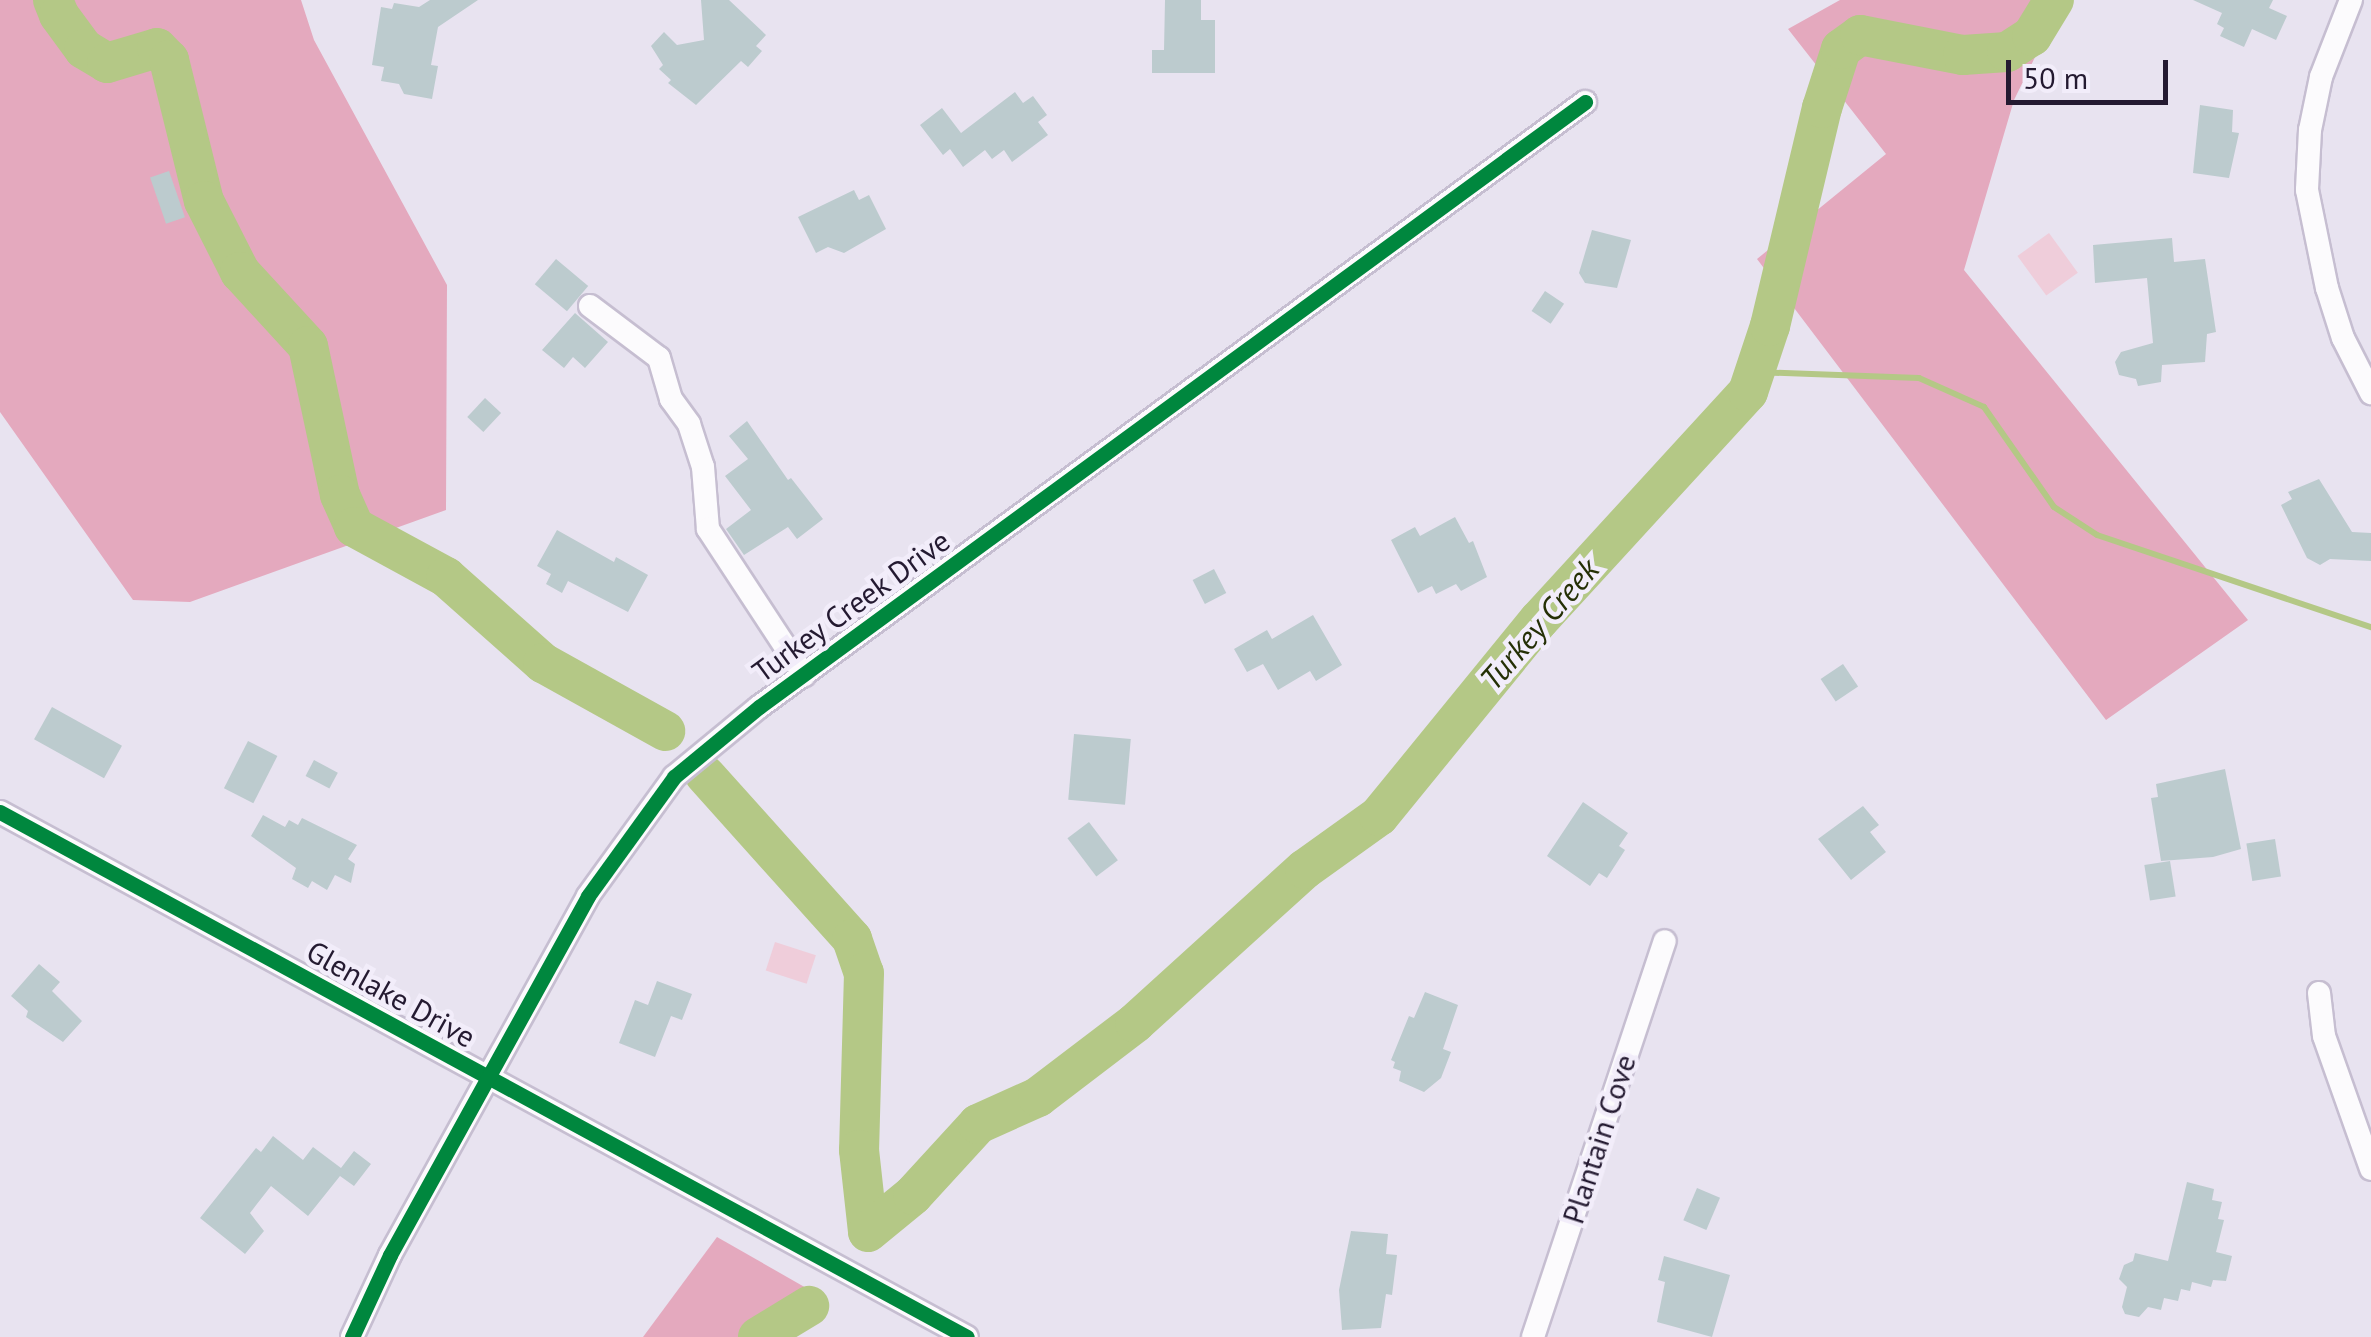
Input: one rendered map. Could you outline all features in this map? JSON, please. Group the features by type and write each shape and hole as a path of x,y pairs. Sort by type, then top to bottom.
{"street":[{"path":"2351,0 2321,77 2310,130 2307,190 2332,305 2371,393"},
{"name":"Turkey Creek Drive","path":"352,1337 390,1255 491,1079 588,896 674,778 804,675 1585,102"},
{"path":"590,306 659,358 671,399 688,424 703,467 708,529 804,675"},
{"name":"Glenlake Drive","path":"0,812 967,1337"},
{"name":"Plantain Cove","path":"1533,1337 1665,941"},
{"path":"2319,993 2324,1036 2371,1170"},
{"path":"2348,1104 2371,1095"}],"shaded area":[{"path":"0,0 301,0 314,40 447,285 446,510 190,602 133,600 0,412"},
{"path":"1840,0 2063,0 2014,100 1964,270 2248,620 2106,720 1757,259 1886,154 1788,29"},
{"path":"2049,233 2078,273 2046,296 2017,256"},
{"path":"775,942 816,955 807,984 766,971"},
{"path":"717,1237 808,1289 766,1337 643,1337"}],"building":[{"path":"430,0 478,0 438,27 431,65 438,66 432,99 404,94 399,84 381,81 384,67 372,65 381,7 392,9 394,3 419,7"},
{"path":"701,0 729,0 766,35 756,46 762,51 748,67 741,61 696,105 668,83 671,80 659,69 663,65 651,46 664,32 677,45 704,40"},
{"path":"1165,0 1201,0 1201,20 1215,20 1215,73 1152,73 1152,50 1164,50"},
{"path":"2193,0 2273,0 2269,8 2287,16 2276,40 2252,29 2244,47 2220,36 2224,28 2217,24 2222,13"},
{"path":"1015,92 1023,103 1033,96 1047,115 1038,122 1048,135 1012,162 1004,150 992,159 985,150 963,167 950,149 943,155 920,125 942,108 961,133"},
{"path":"2200,105 2233,110 2232,132 2239,133 2229,178 2193,173"},
{"path":"169,171 185,217 166,224 150,178"},
{"path":"854,190 859,200 869,195 886,229 844,253 828,247 816,253 798,217"},
{"path":"1592,230 1631,240 1617,288 1585,283 1579,273"},
{"path":"2172,238 2174,262 2205,259 2216,332 2207,334 2205,362 2162,365 2161,382 2138,386 2136,379 2119,375 2115,362 2121,352 2153,343 2147,278 2095,283 2093,245"},
{"path":"556,259 588,286 567,311 535,284"},
{"path":"1545,291 1564,304 1551,324 1532,311"},
{"path":"575,313 608,342 585,368 573,357 564,368 542,350"},
{"path":"485,398 501,413 483,432 467,417"},
{"path":"747,421 788,480 791,478 823,519 797,539 788,527 744,555 726,529 751,510 725,476 748,459 729,436"},
{"path":"2319,479 2352,532 2371,533 2371,561 2330,559 2320,565 2307,558 2281,505 2292,499 2288,492"},
{"path":"1455,517 1469,543 1473,541 1487,577 1461,591 1456,584 1436,594 1432,586 1418,593 1391,540 1415,527 1420,536"},
{"path":"557,530 614,562 616,557 648,575 628,612 568,581 562,593 546,584 551,574 537,566"},
{"path":"1214,569 1226,593 1205,604 1193,580"},
{"path":"1313,615 1342,665 1316,681 1310,671 1278,690 1263,664 1247,672 1234,649 1267,630 1272,639"},
{"path":"1843,664 1858,686 1836,701 1821,679"},
{"path":"52,707 122,746 104,778 34,739"},
{"path":"1074,734 1131,739 1125,805 1068,800"},
{"path":"248,741 277,756 253,803 224,788"},
{"path":"314,760 338,773 329,789 306,776"},
{"path":"2225,769 2241,849 2213,857 2161,861 2151,798 2158,797 2156,784"},
{"path":"1583,802 1628,833 1619,846 1625,850 1607,878 1599,873 1590,886 1547,856"},
{"path":"1863,806 1879,825 1870,832 1886,852 1851,880 1818,839"},
{"path":"263,815 285,827 289,820 298,825 302,818 357,845 348,859 355,864 351,883 335,875 327,890 312,881 308,888 292,879 296,868 251,836"},
{"path":"1089,822 1118,860 1096,877 1067,838"},
{"path":"2275,839 2281,877 2252,881 2246,844"},
{"path":"2170,861 2176,897 2150,901 2144,865"},
{"path":"39,964 60,982 52,991 82,1021 63,1042 26,1017 28,1011 11,996"},
{"path":"657,981 692,994 682,1020 671,1016 655,1057 619,1043 635,1000 648,1005"},
{"path":"1425,992 1458,1005 1443,1049 1451,1052 1441,1078 1424,1092 1399,1081 1401,1071 1393,1068 1395,1062 1391,1060 1409,1016 1414,1018"},
{"path":"273,1136 303,1160 313,1147 341,1168 354,1151 371,1164 354,1186 340,1176 308,1216 271,1186 250,1213 264,1231 245,1254 200,1218 256,1148 261,1152"},
{"path":"2187,1182 2214,1189 2212,1200 2222,1202 2218,1219 2224,1220 2216,1252 2232,1256 2226,1281 2213,1280 2211,1287 2192,1282 2190,1291 2181,1289 2178,1301 2164,1298 2161,1310 2148,1307 2139,1317 2125,1314 2122,1307 2127,1287 2119,1279 2124,1265 2133,1261 2135,1253 2168,1261"},
{"path":"1697,1188 1720,1198 1706,1230 1683,1220"},
{"path":"1351,1231 1388,1234 1386,1254 1397,1255 1392,1295 1386,1294 1381,1328 1342,1330 1339,1290"},
{"path":"1664,1256 1730,1275 1712,1337 1657,1322 1665,1282 1658,1280"}],"waterway":[{"path":"53,0 84,49 107,63 157,48 169,60 204,201 240,272 308,346 340,495 354,527 446,577 543,663 665,731"},
{"name":"Turkey Creek","path":"868,1232 913,1195 978,1124 1038,1097 1135,1023 1305,869 1379,816 1539,620 1748,392 1770,326 1822,108 1841,49 1860,35 1963,55 2007,52 2032,36 2054,0"},
{"path":"1755,372 1919,378 1984,407 2054,507 2097,535 2371,627"},
{"path":"705,775 852,939 864,973 859,1150 868,1232"},
{"name":"Turkey Creek","path":"758,1337 809,1306"}],"cycle path":[{"path":"352,1337 390,1255 588,896 674,777 759,707 1585,102"},
{"path":"0,812 967,1337"}]}
